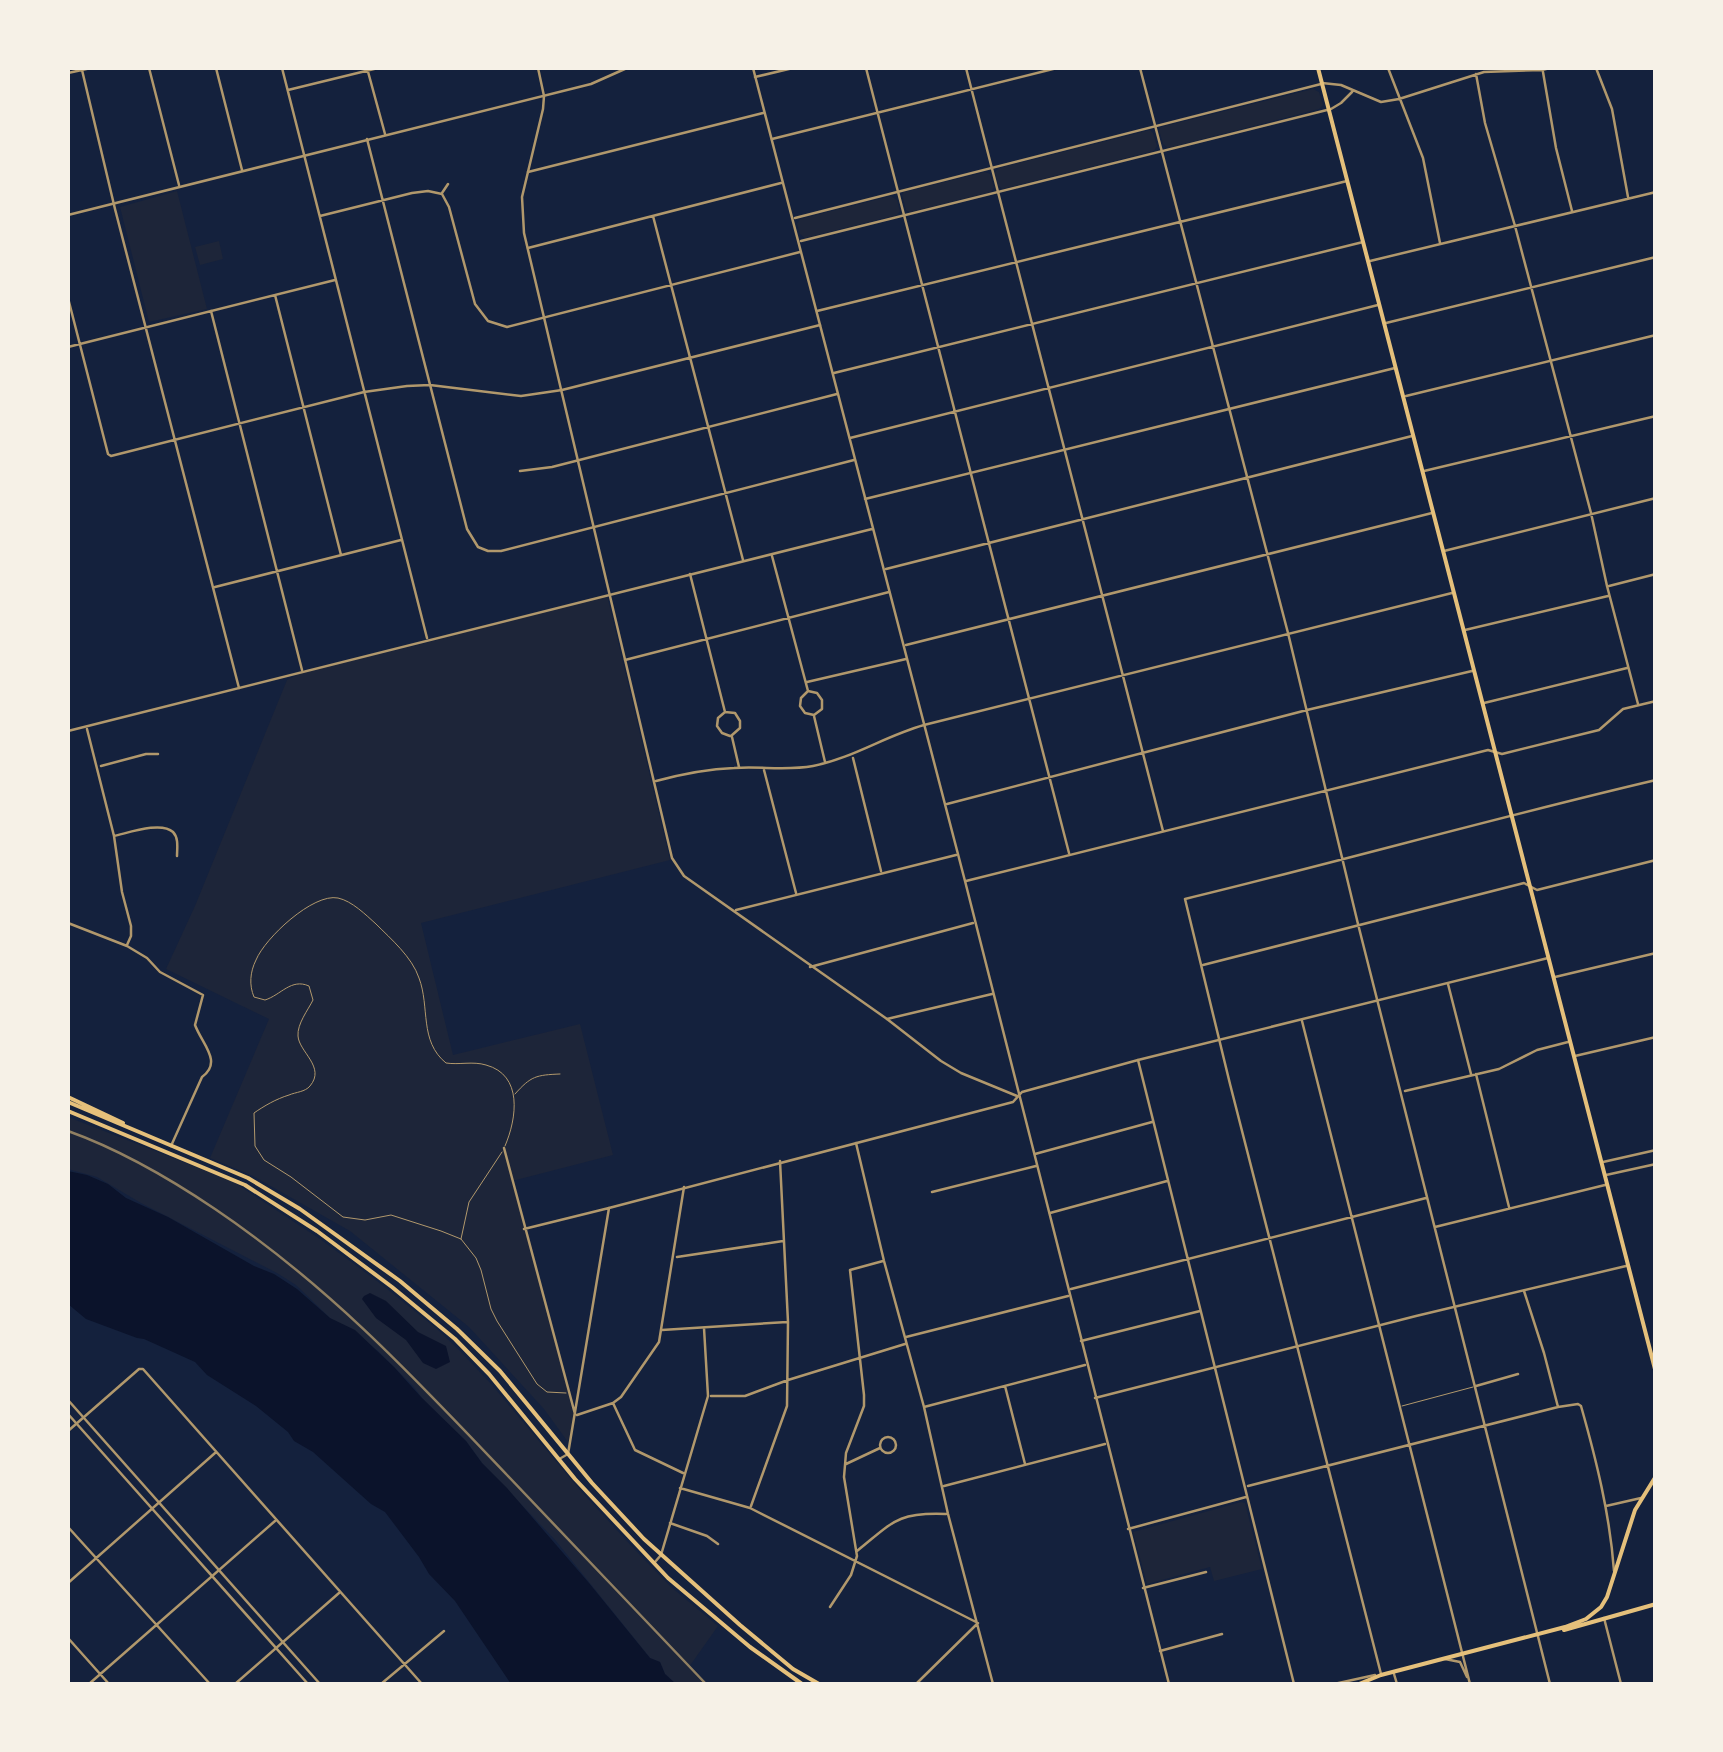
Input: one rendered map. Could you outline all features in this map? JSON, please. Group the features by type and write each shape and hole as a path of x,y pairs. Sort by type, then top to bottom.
{"main road":[{"path":"1318,68 1655,1371"},
{"path":"68,1100 248,1178 400,1281 500,1371 592,1484 661,1555 780,1658 819,1684"},
{"path":"68,1112 246,1184 392,1287 455,1339 489,1374 654,1564 736,1636 802,1684"},
{"path":"1359,1684 1586,1619 1601,1607 1641,1498 1656,1476"},
{"path":"1546,1632 1656,1604"}],"street":[{"path":"68,74 91,68"},
{"path":"149,68 180,187"},
{"path":"216,68 243,171"},
{"path":"282,68 428,640"},
{"path":"288,90 378,68"},
{"path":"538,68 544,96 522,197 527,248 672,858 684,876 952,1068 1018,1096"},
{"path":"68,215 591,84 627,68"},
{"path":"753,68 908,659 1168,1684"},
{"path":"755,77 792,68"},
{"path":"866,68 1068,854"},
{"path":"966,68 1163,831"},
{"path":"772,139 1057,68"},
{"path":"1140,68 1288,634 1550,1684"},
{"path":"1388,68 1424,158 1441,244"},
{"path":"793,218 1322,84 1333,83 1382,102 1476,74 1550,68"},
{"path":"1596,68 1612,108 1629,198"},
{"path":"368,69 385,134"},
{"path":"82,70 239,688"},
{"path":"1542,70 1572,213"},
{"path":"1476,74 1485,123 1592,513 1639,705"},
{"path":"800,242 1329,110 1353,91"},
{"path":"528,172 764,112"},
{"path":"367,139 466,529 478,548 501,551 855,460"},
{"path":"817,311 1348,181"},
{"path":"527,248 783,183"},
{"path":"442,194 448,184"},
{"path":"1370,262 1656,192"},
{"path":"320,216 412,193 442,194"},
{"path":"442,194 475,304 488,321 507,326 802,252"},
{"path":"653,216 743,561"},
{"path":"834,373 1364,242"},
{"path":"1385,323 1656,257"},
{"path":"68,347 336,280"},
{"path":"275,295 341,556"},
{"path":"68,298 111,456 364,392 430,385 521,396 562,390 820,325"},
{"path":"850,438 1379,304"},
{"path":"210,311 302,671"},
{"path":"1404,396 1656,335"},
{"path":"865,500 1396,367"},
{"path":"520,471 552,467 839,393"},
{"path":"1422,472 1656,416"},
{"path":"885,570 1413,436"},
{"path":"1443,551 1656,498"},
{"path":"904,646 1433,513"},
{"path":"68,731 873,528"},
{"path":"212,588 402,540"},
{"path":"772,554 808,691"},
{"path":"690,574 725,712"},
{"path":"1608,586 1656,574"},
{"path":"625,660 890,592"},
{"path":"654,782 692,773 738,768 792,769 826,763 852,756 904,730 1454,592"},
{"path":"1463,630 1610,596"},
{"path":"806,682 908,659"},
{"path":"1482,704 1628,668"},
{"path":"945,805 1307,710 1474,671"},
{"path":"808,691 817,693 822,700 822,709 814,715 805,713 800,706 808,691"},
{"path":"965,881 1488,750 1502,754 1599,730 1623,709 1656,701"},
{"path":"725,712 734,713 740,721 740,728 731,736 717,726 718,718 725,712"},
{"path":"814,715 826,763"},
{"path":"87,726 131,926 127,946"},
{"path":"731,736 738,768"},
{"path":"98,767 158,754"},
{"path":"852,756 881,873"},
{"path":"764,769 796,894"},
{"path":"1334,1684 1381,1675 1185,899 1656,780"},
{"path":"114,836 166,828 176,837 177,856"},
{"path":"732,911 958,855"},
{"path":"1201,965 1358,924 1527,885 1537,890 1656,860"},
{"path":"68,922 127,946 148,958 160,972 204,995 196,1026 212,1067 202,1077 171,1147"},
{"path":"810,966 974,922"},
{"path":"1553,978 1656,953"},
{"path":"524,1229 1013,1102 1022,1092 1138,1060 1548,958"},
{"path":"1448,984 1510,1208"},
{"path":"887,1019 992,994"},
{"path":"1302,1020 1470,1684"},
{"path":"1574,1056 1656,1037"},
{"path":"1402,1092 1499,1069 1536,1050 1570,1041"},
{"path":"1138,1060 1294,1684"},
{"path":"1034,1154 1153,1122"},
{"path":"856,1142 993,1684"},
{"path":"504,1148 576,1416"},
{"path":"1601,1163 1656,1150"},
{"path":"750,1508 787,1406 788,1322 780,1161"},
{"path":"1604,1176 1656,1164"},
{"path":"932,1192 1038,1166"},
{"path":"1050,1213 1169,1180"},
{"path":"1435,1227 1606,1184"},
{"path":"576,1416 621,1397 659,1342 684,1188"},
{"path":"1068,1290 1428,1198"},
{"path":"560,1459 568,1454 576,1416 609,1208"},
{"path":"674,1258 784,1241"},
{"path":"830,1607 851,1575 857,1551 845,1465 849,1440 864,1406 850,1270 884,1261"},
{"path":"1096,1398 1628,1265"},
{"path":"1524,1290 1558,1407"},
{"path":"904,1338 1070,1296"},
{"path":"1081,1341 1201,1311"},
{"path":"662,1330 788,1322"},
{"path":"654,1564 661,1555 708,1396 704,1328"},
{"path":"708,1396 745,1396 906,1344"},
{"path":"924,1406 1086,1364"},
{"path":"68,1431 141,1368 422,1684"},
{"path":"1476,1386 1518,1374"},
{"path":"1005,1386 1025,1466"},
{"path":"68,1400 320,1684"},
{"path":"614,1403 635,1450 684,1474"},
{"path":"1245,1486 1575,1404 1581,1406 1614,1572"},
{"path":"68,1414 308,1684"},
{"path":"942,1486 1107,1444"},
{"path":"845,1465 881,1447"},
{"path":"68,1583 216,1452"},
{"path":"680,1488 750,1508 978,1623"},
{"path":"1128,1529 1248,1496"},
{"path":"1604,1507 1641,1498"},
{"path":"857,1551 900,1519 921,1513 948,1514"},
{"path":"89,1684 276,1520"},
{"path":"670,1522 718,1544"},
{"path":"68,1527 210,1684"},
{"path":"1143,1588 1206,1572"},
{"path":"235,1684 340,1592"},
{"path":"1604,1618 1620,1684"},
{"path":"916,1684 978,1623"},
{"path":"381,1684 444,1631"},
{"path":"1160,1651 1222,1634"},
{"path":"68,1638 109,1684"},
{"path":"1442,1659 1460,1662 1470,1684"},
{"path":"1393,1672 1396,1684"}],"lane":[{"path":"461,1239 469,1202 504,1148 512,1123 514,1096 508,1080 488,1065 453,1064 439,1058 430,1042 422,990 412,964 375,924 346,901 330,898 308,908 274,935 256,960 250,982 254,997 259,1000 270,999 299,982 310,986 314,1000 298,1029 299,1042 314,1070 313,1082 307,1089 254,1114 255,1146 264,1160 344,1217 356,1220 391,1216 461,1239 476,1258 491,1310 537,1384 547,1392 569,1392"},
{"path":"514,1096 531,1078 560,1074"},
{"path":"1399,1406 1476,1386"}],"shaded area":[{"path":"1313,89 1319,92 1323,105 1319,109 1168,148 1163,144 1161,127"},
{"path":"1150,130 1157,146 1154,151 1002,189 998,185 995,172 999,168"},
{"path":"990,174 994,187 991,192 906,210 904,192"},
{"path":"177,191 207,309 149,322 120,207"},
{"path":"891,196 897,200 897,215 805,238 800,234 800,219"},
{"path":"219,241 223,259 200,265 195,247"},
{"path":"604,595 670,860 421,923 453,1055 580,1024 613,1155 512,1181 576,1416 568,1442 544,1409 469,1327 350,1231 253,1176 210,1158 269,1019 166,969 287,680 303,672"},
{"path":"68,1117 232,1181 320,1239 436,1328 492,1385 636,1551 718,1626 689,1667 706,1684 676,1684 665,1674 660,1662 650,1658 556,1541 378,1351 330,1318 296,1285 277,1273 97,1177 68,1169"},
{"path":"68,1171 108,1184 126,1198 274,1274 330,1318 355,1330 466,1441 676,1684 511,1684 455,1601 429,1574 385,1512 256,1406 207,1375 195,1362 86,1319 68,1304"},
{"path":"370,1293 386,1301 418,1332 446,1346 450,1362 436,1369 423,1363 406,1340 376,1318 362,1299"},
{"path":"1245,1503 1262,1569 1214,1581 1210,1567 1147,1584 1133,1532"}],"railway":[{"path":"68,1131 126,1156 198,1198 256,1238 333,1301 438,1402 706,1684"}]}
